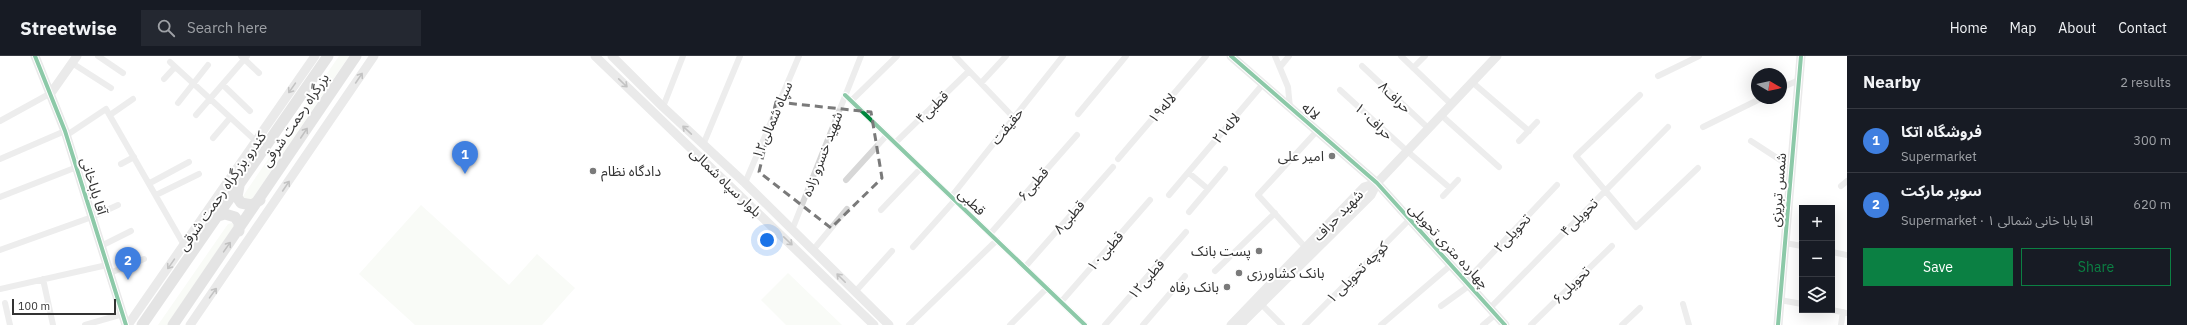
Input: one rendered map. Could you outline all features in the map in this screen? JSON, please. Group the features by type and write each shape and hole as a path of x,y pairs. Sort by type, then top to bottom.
{"highway":[{"name":"بزرگراه رحمت شرقی","path":"218,216 328,56"},
{"name":"بزرگراه رحمت شرقی","path":"239,231 356,56"},
{"path":"240,184 237,197 241,203 252,205 260,200"},
{"path":"142,325 218,216 225,214 235,216 239,223 239,231 173,325"}],"main road":[{"name":"کندرو بزرگراه رحمت شرقی","path":"127,325 315,56"},
{"path":"190,325 374,56"},
{"name":"بلوار سپاه شمالی","path":"595,56 874,325"},
{"name":"لاله","path":"1231,56 1377,183"},
{"name":"شهید حراف","path":"1230,325 1306,248 1371,195 1377,183 1497,56"},
{"name":"شمس تبریزی","path":"1778,325 1801,56"},
{"name":"آقا باباخانی","path":"36,57 66,133 127,325"},
{"name":"بلوار سپاه شمالی","path":"617,58 663,108 745,183 889,325"},
{"path":"51,93 75,59"},
{"path":"713,170 721,161"},
{"name":"چهارده متری تحویلی","path":"1377,183 1505,325"},
{"path":"1240,325 1340,219"}],"street":[{"path":"98,56 123,73"},
{"path":"663,108 683,56"},
{"path":"703,145 740,56"},
{"name":"سپاه شمالی۱۲","path":"745,183 799,56"},
{"name":"شهید خسرو زاده","path":"792,230 861,56"},
{"path":"851,101 897,56"},
{"path":"955,56 1014,118"},
{"path":"981,83 1006,56"},
{"name":"حقیقت","path":"913,247 953,199 1063,56"},
{"path":"1078,114 1126,56"},
{"name":"لاله۱۹","path":"1118,159 1206,56"},
{"path":"1274,56 1288,87 1290,108"},
{"path":"1280,67 1289,56"},
{"path":"1401,56 1451,104"},
{"path":"1413,68 1425,56"},
{"path":"1658,76 1698,56"},
{"path":"196,115 223,85 244,57 259,73"},
{"path":"75,59 111,88"},
{"path":"164,79 172,65 256,141"},
{"path":"178,103 208,65"},
{"name":"حراف۸","path":"1362,66 1428,128"},
{"name":"قطبی۴","path":"895,143 969,71"},
{"path":"1787,85 1799,80"},
{"path":"1472,82 1529,131"},
{"name":"لاله۲۱","path":"1169,195 1263,84"},
{"path":"223,85 250,111"},
{"name":"حراف۱۰","path":"1340,90 1450,188"},
{"path":"0,121 51,93"},
{"name":"قطبی","path":"845,95 1085,325"},
{"path":"1640,96 1576,156 1636,227 1698,168"},
{"path":"110,115 133,99"},
{"path":"1704,127 1751,104"},
{"path":"0,159 66,133 106,109 150,183 184,245"},
{"path":"1441,115 1499,167"},
{"path":"213,138 230,118"},
{"path":"1519,141 1537,122"},
{"name":"تحویلی۴","path":"1482,325 1493,311 1605,191 1668,127"},
{"path":"1306,248 1258,195 1317,131"},
{"path":"846,180 887,135"},
{"name":"قطبی۶","path":"990,234 1077,135"},
{"path":"1751,141 1791,167"},
{"path":"121,164 134,157"},
{"path":"150,183 189,162"},
{"path":"0,197 77,167"},
{"name":"قطبی۸","path":"1025,267 1113,167"},
{"path":"882,210 921,168"},
{"path":"1189,212 1224,169"},
{"path":"1189,173 1208,189"},
{"path":"156,195 199,174"},
{"path":"1443,196 1458,180"},
{"path":"1842,186 1847,181"},
{"name":"تحویلی۲","path":"1442,306 1468,283 1557,185"},
{"name":"قطبی۱۰","path":"1061,302 1150,200"},
{"path":"0,250 92,217 118,205"},
{"path":"813,250 847,209"},
{"path":"1216,271 1275,214"},
{"name":"کوچه تحویلی ۱","path":"1305,325 1409,220"},
{"path":"101,246 131,232"},
{"name":"قطبی۱۲","path":"1105,325 1186,232"},
{"path":"910,325 997,240"},
{"path":"1785,242 1799,245"},
{"name":"تحویلی۶","path":"1531,325 1612,246"},
{"path":"855,292 892,250"},
{"path":"1835,253 1847,255"},
{"path":"0,289 43,279 109,269 144,259"},
{"path":"1380,325 1451,265"},
{"path":"1143,325 1185,276"},
{"path":"43,279 53,325"},
{"path":"1010,325 1046,288"},
{"path":"1780,300 1799,303"},
{"path":"5,304 10,325"},
{"path":"1261,304 1282,325"},
{"path":"1683,304 1689,325"},
{"path":"1622,325 1640,308"},
{"path":"1835,310 1845,312 1841,325"},
{"path":"85,325 123,314"}],"highlighted area":[{"path":"776,102 871,112 882,178 831,228 759,172"}],"shaded area":[{"path":"339,56 349,56 252,199 249,202 242,198 247,190"},
{"path":"421,205 509,285 537,254 575,288 542,325 415,325 359,274"},
{"path":"232,223 234,226 168,325 158,325 228,224"},
{"path":"788,273 842,325 786,325 761,300"}],"cycle path":[{"path":"35,56 65,131 126,325"},
{"path":"1231,56 1377,183 1505,325"},
{"path":"1778,325 1801,56"},
{"path":"845,95 1085,325"}],"place":[{"name":"امیر علی","path":"1332,156"},
{"name":"دادگاه نظام","path":"593,171"},
{"name":"فروشگاه اتکا","path":"465,174"},
{"name":"پست بانک","path":"1259,251"},
{"name":"بانک کشاورزی","path":"1239,273"},
{"name":"سوپر مارکت","path":"128,280"},
{"name":"بانک رفاه","path":"1227,287"}]}
